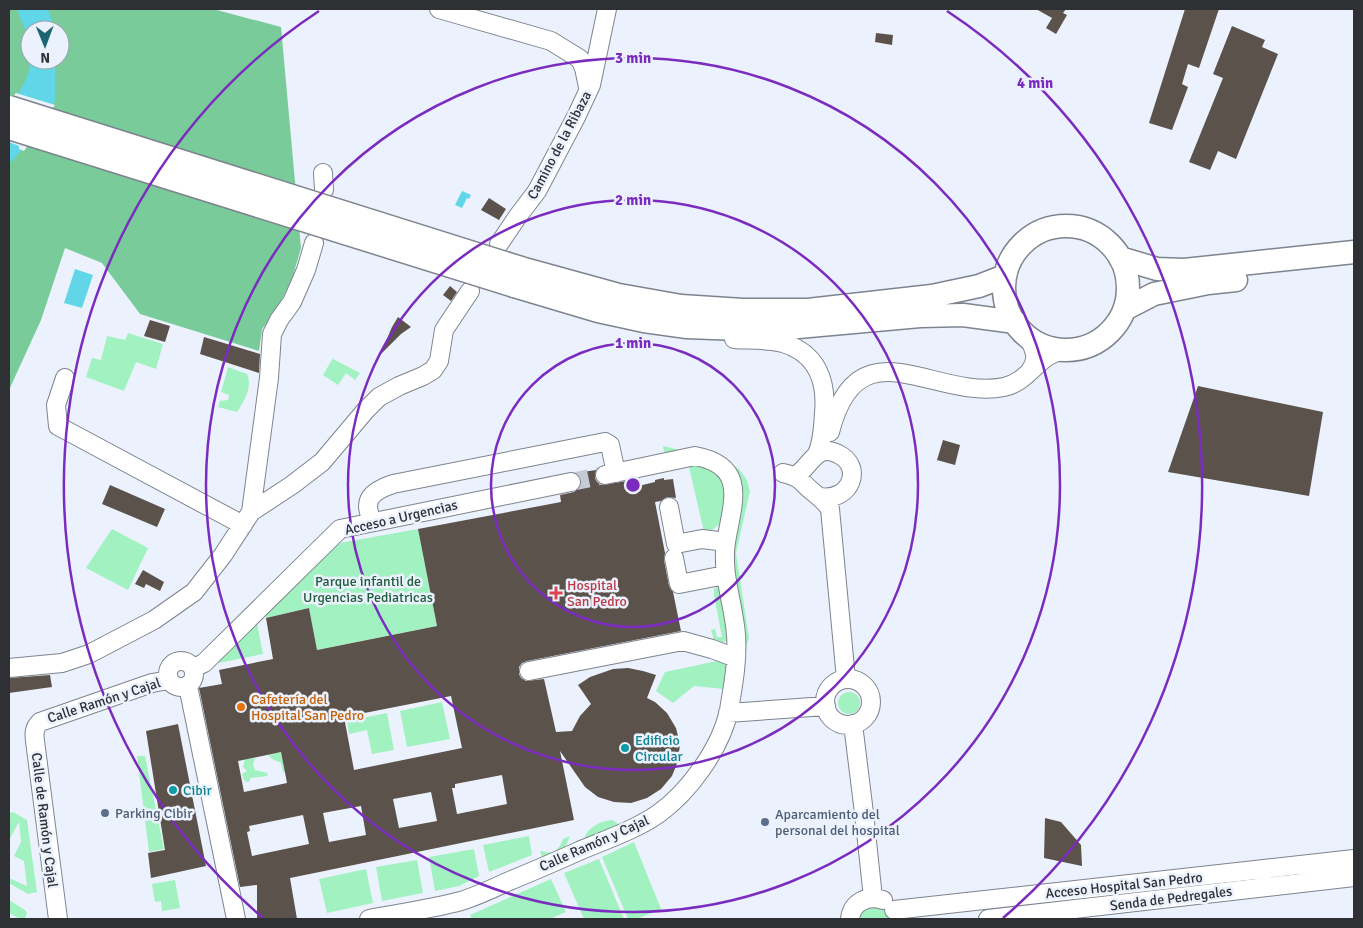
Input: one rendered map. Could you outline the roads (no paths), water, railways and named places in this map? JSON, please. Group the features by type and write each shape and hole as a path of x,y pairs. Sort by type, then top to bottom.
{"main road":[{"path":"9,107 518,277 598,311 687,327 729,330 795,328 920,316 963,315 1022,330"},
{"path":"9,128 518,277 681,306 743,310 808,310 932,296 979,286 1005,276"},
{"path":"1065,226 1082,228 1097,235 1110,245 1120,258 1126,270 1128,283 1125,309 1116,326 1101,340 1084,348 1064,350 1045,347 1022,330 1007,308 1004,292 1005,276 1011,260 1021,246 1034,236 1049,229 1065,226"},
{"path":"1120,258 1157,269 1184,270 1354,252"},
{"path":"1125,309 1154,294 1208,283 1354,267"}],"street":[{"path":"439,9 551,41 580,59 589,90"},
{"name":"Camino de la Ribaza","path":"500,244 537,191 589,90 607,9"},
{"path":"247,518 269,378 272,334 292,302 306,270 314,243"},
{"path":"9,668 62,664 89,654 154,620 194,592 223,555 247,518 322,462 379,397 433,370 439,361 444,330 469,292"},
{"path":"598,311 640,329 670,335 783,343 808,357 822,377 825,390 822,438 800,467"},
{"path":"1022,330 1034,348 1036,356 1035,362 1028,374"},
{"path":"800,467 829,436 835,413 844,396 857,382 870,375 887,372 907,374 970,387 992,389 1015,384 1046,357 1064,350"},
{"path":"65,378 56,406 58,426 247,518"},
{"path":"814,492 828,498 839,495 848,488 851,481 852,473 850,466 831,444 829,436"},
{"name":"Calle Ramón y Cajal","path":"369,919 462,900 631,829 658,814 692,782 713,749 728,713 736,658 736,634 725,575 726,542 734,503 734,489 730,476 721,466 709,459 695,456 610,474 610,445 605,442 382,487 372,494 370,498 368,510 373,522"},
{"path":"800,467 825,452 840,454"},
{"path":"800,467 805,472 814,492 826,502 832,516 846,679"},
{"name":"Acceso a Urgencias","path":"194,668 204,663 340,529 571,482"},
{"path":"832,516 839,495"},
{"path":"668,507 676,544 702,539 726,542"},
{"path":"674,558 679,584 725,575"},
{"path":"529,671 683,641 736,658"},
{"path":"188,686 179,687 169,680 170,668 176,662 188,662 194,668 195,676 188,686 236,919"},
{"path":"846,679 859,682 865,686 871,700 868,714 853,724 846,724 832,718 826,706 827,694 830,689 839,681 846,679"},
{"name":"Calle Ramón y Cajal","path":"40,722 152,683 169,680"},
{"path":"728,713 826,706"},
{"name":"Calle de Ramón y Cajal","path":"40,722 34,732 58,919"},
{"path":"853,724 873,898"},
{"name":"Acceso Hospital San Pedro","path":"896,914 1354,859"},
{"name":"Senda de Pedregales","path":"988,919 1354,877"},
{"path":"850,919 850,914 856,905 863,900 873,898 889,903 896,914"}],"water":[{"path":"17,9 48,9 52,20 21,20"},
{"path":"29,70 55,70 55,101 22,150 9,164 9,105"},
{"path":"462,191 471,195 469,199 467,198 462,208 455,205"},
{"path":"75,269 93,275 82,308 64,303"}],"tunnel":[{"path":"571,482 605,475"}],"place":[{"name":"Hospital San Pedro","path":"556,593"},
{"name":"Cafetería del Hospital San Pedro","path":"241,707"},
{"name":"Edificio Circular","path":"625,748"},
{"name":"Cibir","path":"173,790"},
{"name":"Parking Cibir","path":"105,813"},
{"name":"Aparcamiento del personal del hospital","path":"765,822"}],"park label":[{"name":"Parque infantil de Urgencias Pediatricas","path":"368,590"}]}
